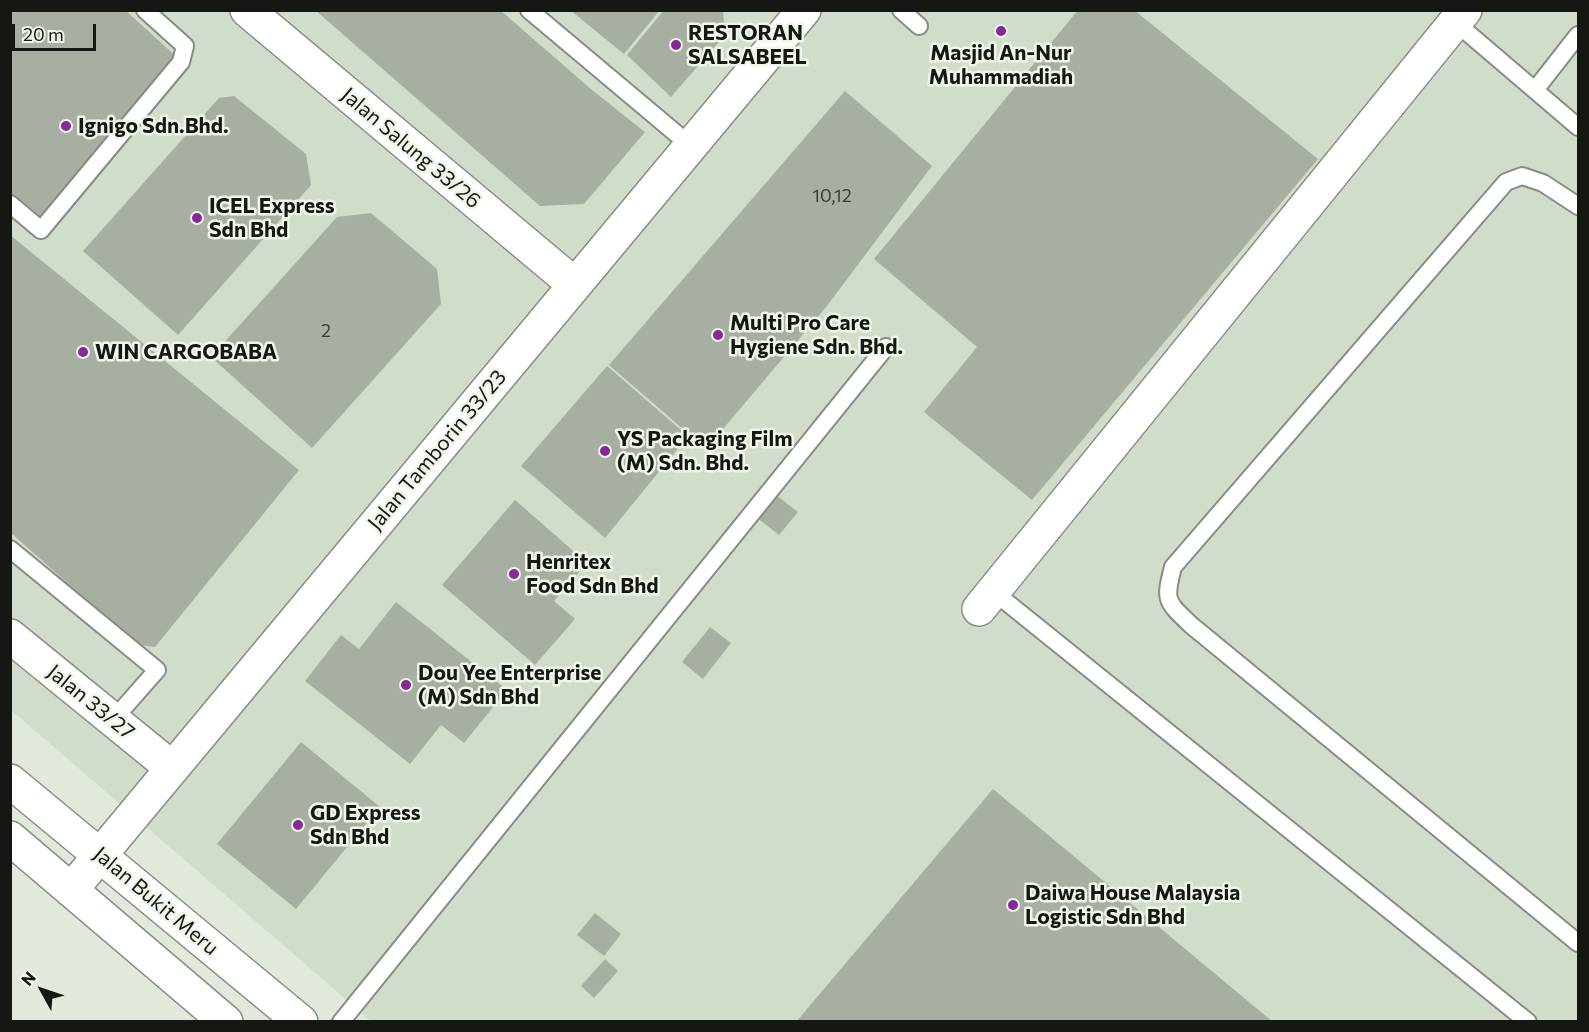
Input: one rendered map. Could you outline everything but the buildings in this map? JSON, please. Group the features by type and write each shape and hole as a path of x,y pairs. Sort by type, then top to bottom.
{"street":[{"name":"Jalan Salung 33/26","path":"247,10 575,285"},
{"name":"Jalan Tamborin 33/23","path":"71,890 804,11"},
{"path":"987,600 1460,16"},
{"name":"Jalan 33/27","path":"10,636 172,768"},
{"name":"Jalan Bukit Meru","path":"10,782 301,1022"},
{"path":"10,838 226,1022"}],"lane":[{"path":"10,204 41,230 181,62 185,46 145,10"},
{"path":"530,10 691,146"},
{"path":"901,10 919,26"},
{"path":"1460,16 1535,90 1578,127"},
{"path":"1535,90 1578,35"},
{"path":"1578,206 1543,183 1522,176 1506,182 1173,567 1166,592 1173,608 1191,625 1578,943"},
{"path":"341,1022 886,346"},
{"path":"10,549 157,670 113,720"},
{"path":"987,600 1528,1022"}],"shaded area":[{"path":"11,11 1578,11 1578,1021 371,1021 11,710"}],"place":[{"name":"Masjid An-Nur Muhammadiah","path":"1001,31"},
{"name":"RESTORAN SALSABEEL","path":"676,45"},
{"name":"Ignigo Sdn.Bhd.","path":"66,126"},
{"name":"ICEL Express Sdn Bhd","path":"197,218"},
{"name":"Multi Pro Care Hygiene Sdn. Bhd.","path":"718,335"},
{"name":"WIN CARGOBABA","path":"83,352"},
{"name":"YS Packaging Film (M) Sdn. Bhd.","path":"605,451"},
{"name":"Henritex Food Sdn Bhd","path":"514,574"},
{"name":"Dou Yee Enterprise (M) Sdn Bhd","path":"406,685"},
{"name":"GD Express Sdn Bhd","path":"298,825"},
{"name":"Daiwa House Malaysia Logistic Sdn Bhd","path":"1013,905"}]}
